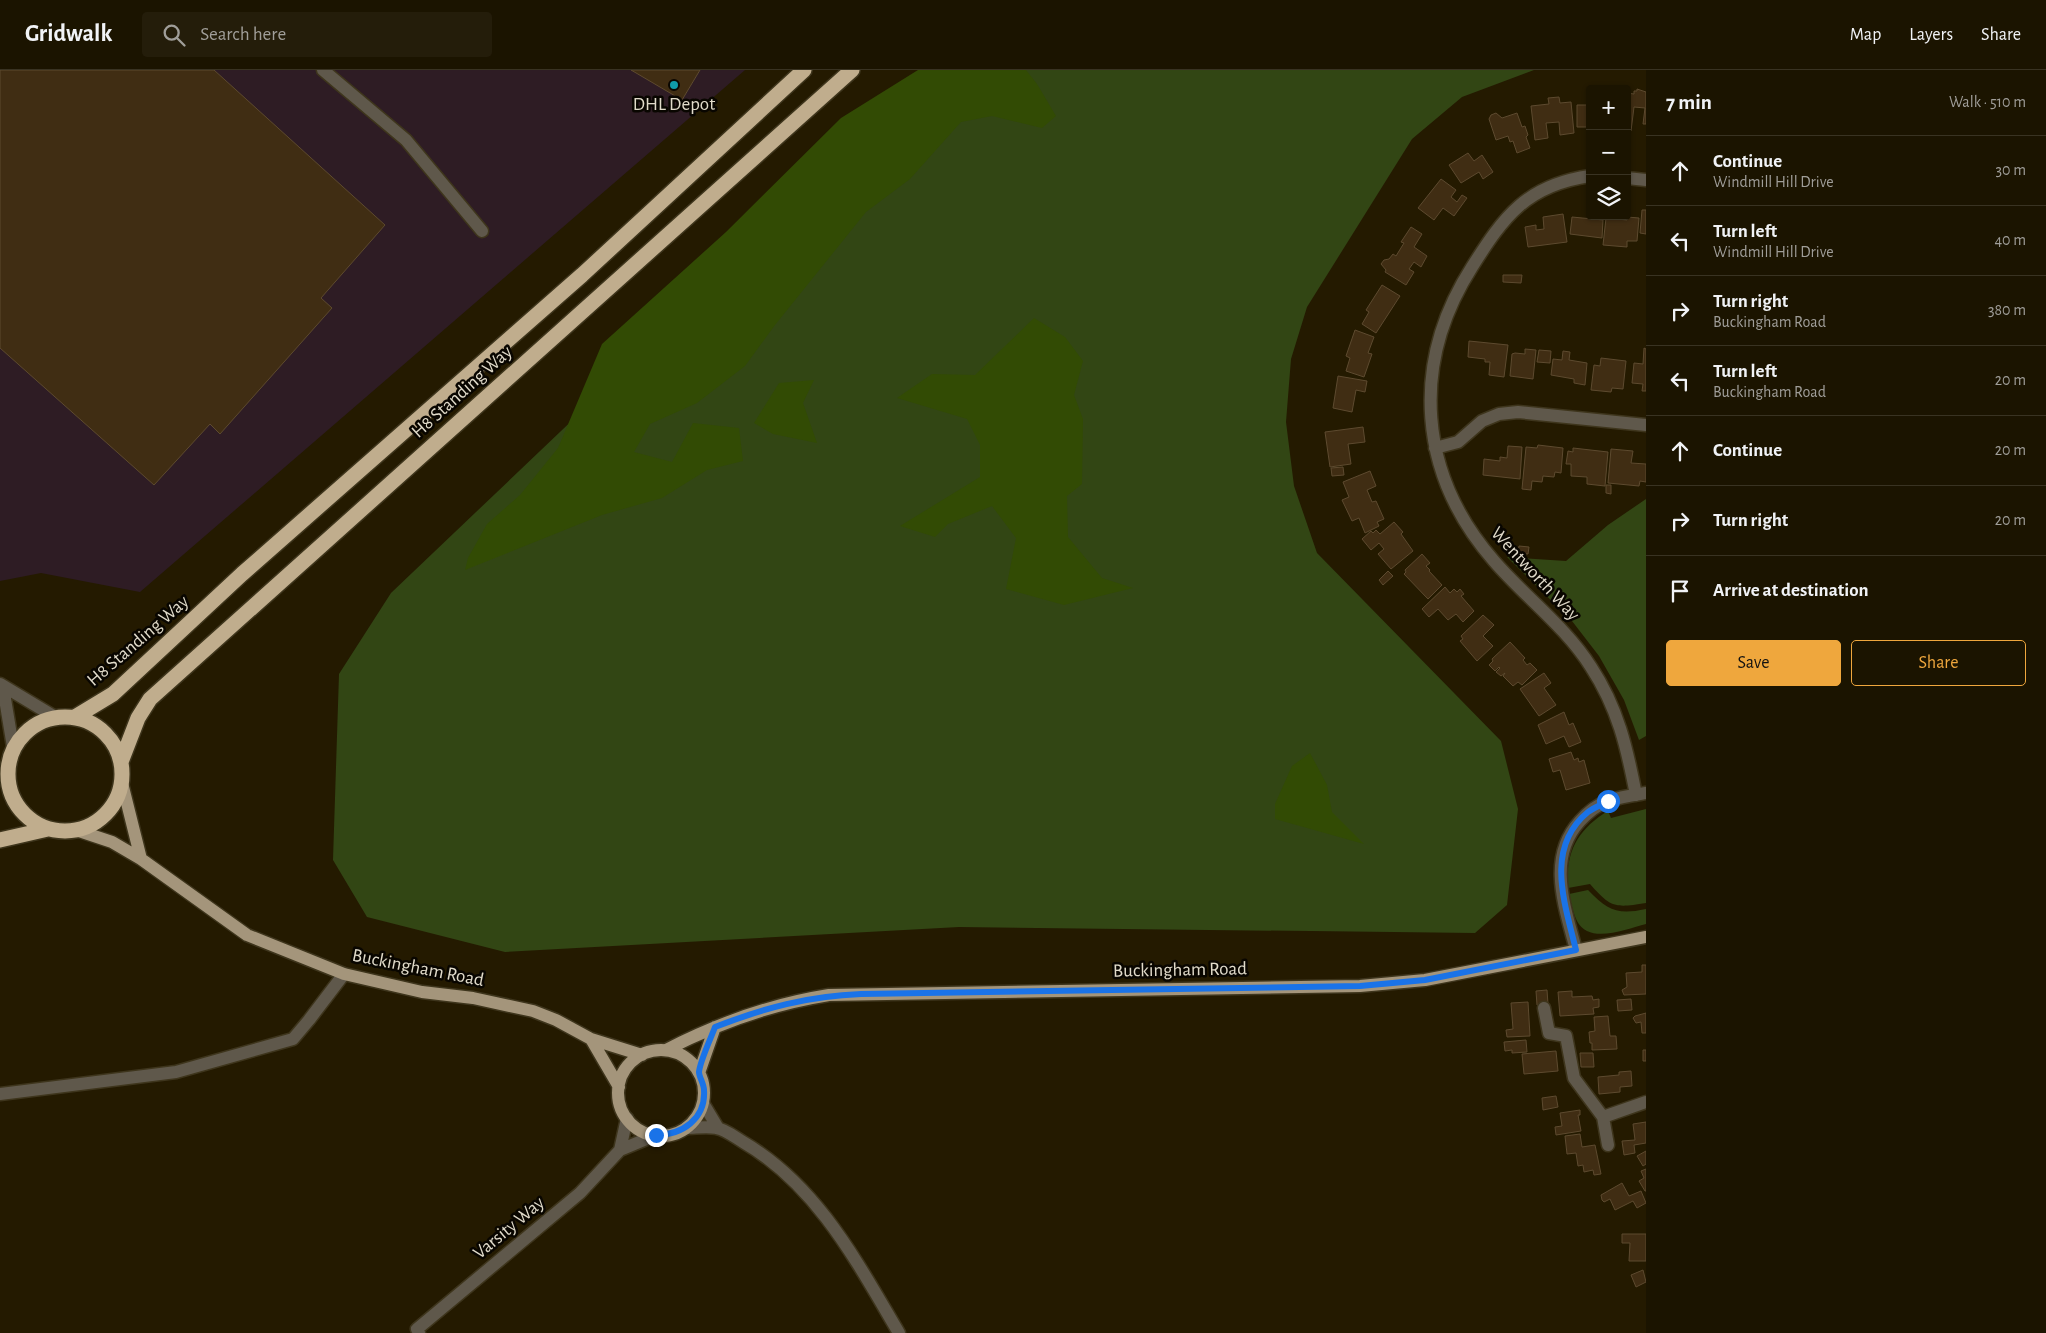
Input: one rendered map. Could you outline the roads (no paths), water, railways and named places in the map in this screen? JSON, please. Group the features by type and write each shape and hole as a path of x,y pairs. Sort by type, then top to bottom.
{"highway":[{"name":"H8 Standing Way","path":"75,717 112,694 242,574 582,275 804,70"},
{"name":"H8 Standing Way","path":"121,762 138,718 150,699 209,644 852,70"},
{"path":"0,779 8,765 14,747 24,733 38,722 55,717 75,717 91,723 105,733 115,746 121,762 122,783 116,800 106,814 92,824 76,830 48,829 33,822 21,811 12,797 8,781 8,765"},
{"path":"0,840 48,829"}],"main road":[{"path":"122,783 141,859"},
{"name":"Buckingham Road","path":"76,830 112,842 141,859 247,935 344,974 422,992 473,998 527,1010 556,1020 591,1038 642,1055"},
{"name":"Buckingham Road","path":"666,1050 715,1027 778,1005 829,995 1360,986 1425,980 1646,937"},
{"path":"699,1073 715,1027"},
{"path":"591,1038 619,1088"},
{"path":"656,1050 666,1050 686,1057 699,1073 703,1082 703,1103 696,1117 686,1128 667,1135 656,1135 637,1128 627,1118 620,1103 619,1088 626,1068 637,1057 642,1055 656,1050"}],"street":[{"path":"323,70 406,140 482,231"},
{"name":"Wentworth Way","path":"1586,176 1573,178 1549,186 1527,199 1507,216 1462,282 1440,335 1434,361 1431,391 1432,420 1435,448 1452,500 1473,536 1494,562 1570,638 1591,667 1618,719 1641,794"},
{"path":"1631,178 1646,180"},
{"path":"1435,448 1458,442 1482,421 1498,414 1518,412 1646,425"},
{"path":"1,686 55,717"},
{"path":"1,686 14,747"},
{"path":"1576,950 1562,892 1560,871 1563,849 1573,828 1588,812 1608,801 1641,794"},
{"path":"0,1094 176,1072 292,1038 309,1020 344,974"},
{"path":"1544,1008 1549,1033 1566,1036 1574,1078 1603,1116 1608,1145"},
{"path":"1603,1116 1646,1102"},
{"path":"703,1103 718,1128"},
{"path":"620,1150 627,1118"},
{"path":"686,1128 718,1128 759,1151 782,1170 826,1216 850,1249 899,1333"},
{"path":"620,1150 656,1135"},
{"name":"Varsity Way","path":"418,1331 580,1193 620,1150"}],"place":[{"name":"DHL Depot","path":"674,85"}]}
